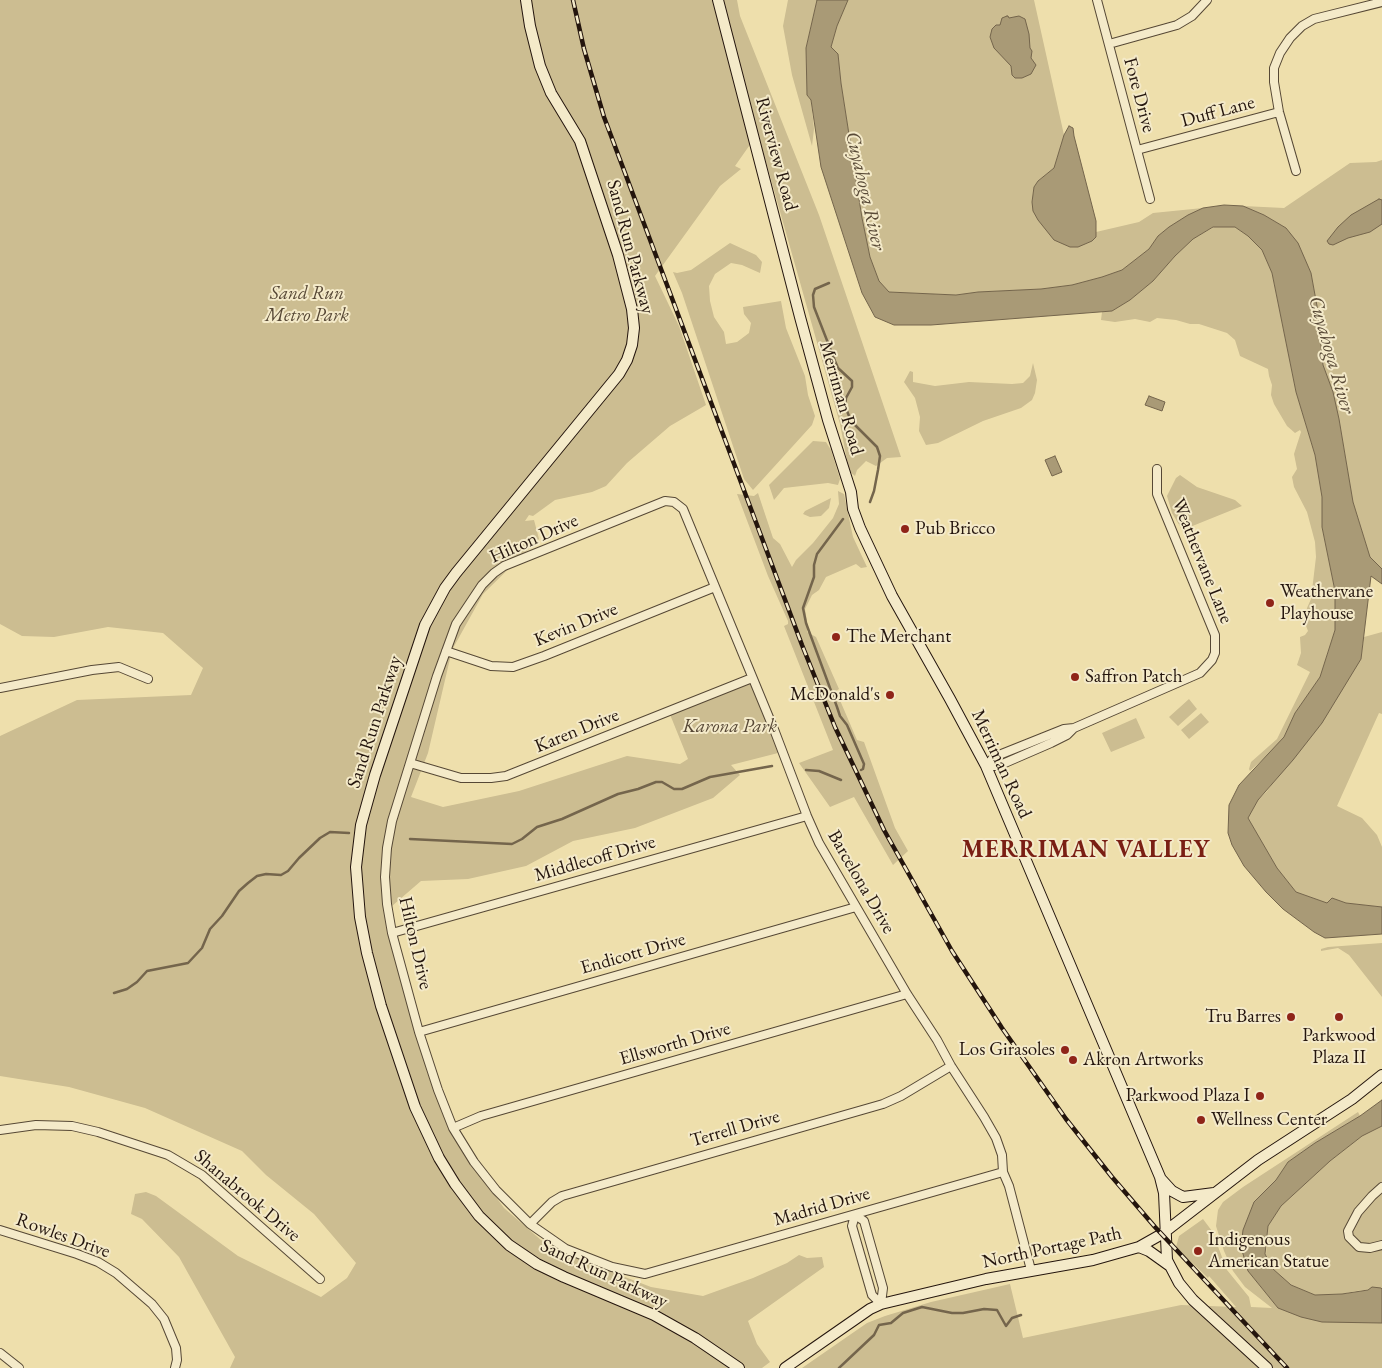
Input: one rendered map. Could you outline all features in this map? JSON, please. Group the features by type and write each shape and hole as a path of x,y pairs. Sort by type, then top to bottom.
{"main road":[{"name":"Sand Run Parkway","path":"526,0 540,66 551,93 580,141 616,246 632,309 634,328 632,345 627,360 619,374 456,573 445,588 425,625 378,766 361,825 356,867 361,925 381,1006 415,1107 439,1158 462,1194 480,1216 508,1244 537,1264 553,1273 654,1315 695,1338 739,1368"},
{"name":"Riverview Road","path":"718,0 800,317"},
{"name":"Merriman Road","path":"800,317 828,420 851,492 853,509 863,535 892,596 986,766 1160,1177 1164,1193 1167,1260 1179,1283 1193,1300 1267,1368"},
{"name":"North Portage Path","path":"786,1368 870,1309 881,1304 899,1298 1031,1270 1093,1260 1139,1247 1165,1232 1258,1160 1352,1099 1382,1076"},
{"path":"1160,1177 1172,1191 1183,1197 1215,1193"},
{"path":"1139,1247 1149,1251 1171,1267"}],"street":[{"name":"Fore Drive","path":"1097,0 1150,199"},
{"path":"1109,44 1177,25 1192,16 1207,0"},
{"path":"1296,172 1274,82 1274,68 1280,53 1290,38 1302,26 1314,19 1382,2"},
{"name":"Duff Lane","path":"1137,150 1280,112"},
{"name":"Weathervane Lane","path":"986,766 998,766 1030,752 1064,729 1074,728 1200,673 1212,660 1215,652 1215,636 1158,494 1157,469"},
{"name":"Hilton Drive","path":"650,1273 624,1271 577,1254 551,1240 511,1207 488,1181 453,1128 419,1032 392,932 386,885 387,848 392,822 410,763 456,624 482,585 498,569 664,501 674,502"},
{"name":"Barcelona Drive","path":"674,502 686,514 819,843 907,994 996,1138 1002,1155 1003,1172 1009,1186 1031,1270"},
{"name":"Kevin Drive","path":"446,652 491,666 505,668 520,665 715,586"},
{"path":"0,688 92,670 119,667 148,679"},
{"name":"Karen Drive","path":"410,763 461,778 506,776 752,678"},
{"name":"Weathervane Lane","path":"986,766 994,757 1026,744 1054,737"},
{"path":"1026,744 1030,752"},
{"name":"Middlecoff Drive","path":"392,932 416,927 807,816"},
{"name":"Endicott Drive","path":"419,1032 856,907"},
{"name":"Ellsworth Drive","path":"453,1128 481,1116 907,994"},
{"name":"Terrell Drive","path":"530,1224 552,1202 562,1196 883,1104 951,1066"},
{"name":"Shanabrook Drive","path":"0,1130 36,1126 72,1126 98,1132 168,1154 202,1175 320,1279"},
{"name":"Madrid Drive","path":"650,1273 1003,1172"},
{"path":"1382,1187 1358,1212 1348,1231 1349,1238 1360,1247 1382,1245"},
{"path":"855,1215 864,1222 883,1288 881,1304 872,1295 852,1226 855,1215"},
{"name":"Rowles Drive","path":"0,1230 98,1262 124,1279 152,1304 164,1319 176,1348 177,1360 175,1368"},
{"path":"0,1353 19,1368"}],"green space":[{"name":"Sand Run Metro Park","path":"0,0 718,0 754,139 735,166 741,169 720,186 655,276 679,326 706,405 670,426 627,463 606,486 592,492 555,500 533,516 529,515 525,521 534,520 539,539 483,594 452,650 428,753 411,797 443,807 519,791 627,756 680,764 688,759 669,712 752,678 782,752 731,765 740,775 713,798 635,828 573,841 526,866 468,879 421,881 385,912 427,1072 443,1115 459,1146 504,1208 541,1240 591,1264 651,1287 703,1296 753,1278 787,1263 799,1255 807,1258 822,1257 824,1267 748,1321 757,1344 770,1362 762,1368 230,1368 235,1357 179,1257 142,1219 131,1214 135,1194 146,1192 156,1196 238,1256 321,1297 347,1278 356,1263 314,1214 266,1175 242,1151 145,1108 69,1087 0,1076 0,736 77,700 191,695 203,668 163,633 108,627 54,637 22,636 0,624"},
{"path":"724,0 737,0 740,16 819,215 901,457 887,458 876,466 866,461 857,470 855,476 849,471 840,424 742,77"},
{"path":"788,0 817,0 806,47 807,95 811,100 814,129 812,146 792,75 783,26"},
{"path":"848,0 1034,0 1064,135 1054,168 1038,181 1034,187 1032,202 1085,244 1096,237 1096,232 1139,222 1153,213 1203,208 1169,227 1158,236 1149,249 1122,270 1102,277 1072,285 1041,289 956,295 889,292 879,281 870,257 862,218 838,54 831,47 837,26"},
{"path":"1382,160 1382,569 1370,557 1353,502 1339,419 1323,366 1317,306 1311,273 1286,228 1264,215 1243,206 1284,208 1350,163"},
{"path":"1214,227 1235,227 1248,236 1262,250 1272,273 1296,392 1315,455 1322,497 1322,527 1335,591 1335,630 1320,677 1295,713 1284,737 1250,771 1251,762 1277,739 1310,672 1297,665 1301,653 1300,637 1308,631 1305,623 1307,608 1311,599 1316,557 1315,542 1307,512 1294,487 1292,477 1297,469 1294,454 1301,432 1300,430 1295,433 1287,426 1274,404 1268,369 1240,356 1235,340 1227,333 1199,324 1157,318 1150,322 1135,319 1115,322 1101,320 1102,312 1112,311 1130,300 1153,281 1193,239"},
{"path":"730,243 756,255 762,262 760,273 742,265 731,263 715,274 709,286 714,317 724,332 726,344 737,342 749,333 751,323 744,314 743,307 781,301 786,328 805,376 808,395 815,416 812,425 753,490 744,479 682,293 673,272 691,270"},
{"path":"1033,363 1037,380 1032,400 1021,408 983,421 938,443 926,445 919,431 920,417 915,398 904,382 910,371 913,372 913,382 935,386 969,382 1012,384 1023,383 1030,376"},
{"path":"813,441 826,442 831,450 840,479 838,485 828,483 784,488 774,500 769,485"},
{"path":"1180,475 1197,487 1235,500 1242,506 1190,527 1184,533 1172,513 1167,496 1176,478"},
{"path":"838,491 844,494 853,537 867,567 861,568 856,564 826,577 819,590 812,595 805,609 807,632 816,637 839,689 836,691 857,740 864,742 895,828 908,851 893,865 854,797 830,807 799,763 833,750 784,626 788,624 788,621 768,576 737,494 754,496 758,493 773,538 780,544 792,567 833,518 839,504"},
{"path":"831,498 829,508 821,516 810,517 803,514 805,511"},
{"path":"1382,632 1382,714 1379,713 1337,806 1362,818 1377,835 1382,847 1382,907 1346,903 1332,898 1327,903 1296,892 1277,868 1248,818 1258,800 1267,791 1361,659 1364,637"},
{"path":"1189,699 1197,709 1178,726 1169,717"},
{"path":"1201,713 1209,722 1189,739 1181,730"},
{"path":"1136,718 1145,738 1111,752 1102,733"},
{"path":"1382,943 1382,997 1349,955 1338,948 1321,951 1321,949 1328,947"},
{"path":"1358,1112 1360,1116 1288,1162 1276,1180 1254,1202 1248,1271 1278,1308 1382,1307 1382,1368 802,1368 867,1323 931,1302 1010,1284 1023,1338 1181,1305 1236,1307 1209,1276 1208,1278 1176,1247 1179,1236 1203,1219 1212,1231 1227,1270 1249,1297 1251,1307 1272,1308 1245,1287 1233,1271 1216,1226 1218,1210 1223,1202 1243,1187"},
{"path":"1382,1126 1382,1289 1315,1295 1291,1285 1273,1269 1266,1255 1268,1226 1281,1206 1330,1161 1362,1136"}],"shaded area":[{"path":"817,0 848,0 837,26 831,47 838,54 862,218 870,257 879,281 889,292 956,295 1072,285 1122,270 1149,249 1158,236 1169,227 1203,208 1224,205 1243,206 1264,215 1286,228 1298,243 1311,273 1317,306 1323,365 1333,392 1339,419 1353,502 1370,557 1382,569 1382,584 1371,576 1361,659 1322,723 1258,800 1248,818 1277,868 1296,892 1327,903 1332,898 1346,903 1382,907 1382,934 1325,938 1314,932 1283,909 1266,892 1244,866 1232,845 1228,833 1229,805 1239,785 1284,737 1295,713 1320,677 1335,630 1335,591 1322,527 1322,497 1315,455 1296,392 1272,273 1262,250 1248,236 1235,227 1213,227 1193,239 1153,281 1130,300 1112,311 931,325 894,325 875,317 862,293 821,167 811,100 807,95 806,48"},
{"path":"1008,16 1009,18 1019,16 1025,19 1032,51 1031,58 1036,65 1031,74 1022,78 1015,78 1012,75 1011,66 994,48 990,37 992,29 996,25 1000,25 1002,18"},
{"path":"1069,126 1073,128 1096,221 1096,237 1092,241 1078,247 1070,247 1054,240 1038,220 1033,211 1032,202 1034,187 1038,181 1054,168 1064,135"},
{"path":"1379,199 1382,200 1382,224 1370,232 1348,238 1333,245 1329,244 1327,241 1351,215"},
{"path":"1149,396 1165,402 1162,411 1145,405"},
{"path":"1055,456 1062,472 1052,476 1045,460"},
{"path":"1382,1100 1382,1126 1362,1136 1330,1161 1281,1206 1268,1226 1265,1254 1273,1269 1291,1285 1315,1295 1342,1294 1368,1290 1372,1287 1381,1288 1382,1323 1322,1322 1301,1317 1278,1308 1248,1271 1241,1247 1243,1230 1254,1202 1276,1180 1288,1162"}],"waterway":[{"path":"829,283 815,289 813,295 814,307 838,368 852,381 852,387 846,398 845,406 849,416 854,424 877,447 880,456 874,491 870,502"},
{"path":"843,519 817,554 814,565 814,577 803,608 806,623 840,716 847,725 864,764 861,770"},
{"path":"410,839 512,844 537,827 562,819 618,794 656,782 662,782 674,789 682,789 710,777 772,766"},
{"path":"806,770 819,771 841,780"},
{"path":"114,993 127,989 147,971 188,963 202,948 210,929 222,916 239,891 248,883 257,876 266,874 281,875 288,871 320,838 330,832 349,833"},
{"path":"839,1368 874,1335 879,1325 891,1323 903,1313 922,1307 952,1313 984,1309 997,1310 1006,1326 1012,1318 1021,1315"}],"railway":[{"path":"573,0 584,49 604,117 802,645 835,727 884,830 952,951 1002,1028 1066,1119 1155,1227 1287,1368"}],"place":[{"name":"Pub Bricco","path":"905,529"},
{"name":"Weathervane Playhouse","path":"1270,603"},
{"name":"The Merchant","path":"836,637"},
{"name":"Saffron Patch","path":"1075,677"},
{"name":"McDonald's","path":"890,695"},
{"name":"Tru Barres","path":"1291,1017"},
{"name":"Parkwood Plaza II","path":"1339,1017"},
{"name":"Los Girasoles","path":"1065,1050"},
{"name":"Akron Artworks","path":"1073,1060"},
{"name":"Parkwood Plaza I","path":"1260,1096"},
{"name":"Wellness Center","path":"1201,1120"},
{"name":"Indigenous American Statue","path":"1198,1251"}],"district":[{"name":"MERRIMAN VALLEY","path":"1086,850"}],"water label":[{"name":"Cuyahoga River","path":"865,191"},
{"name":"Cuyahoga River","path":"1331,355"}],"park label":[{"name":"Karona Park","path":"730,727"}]}
